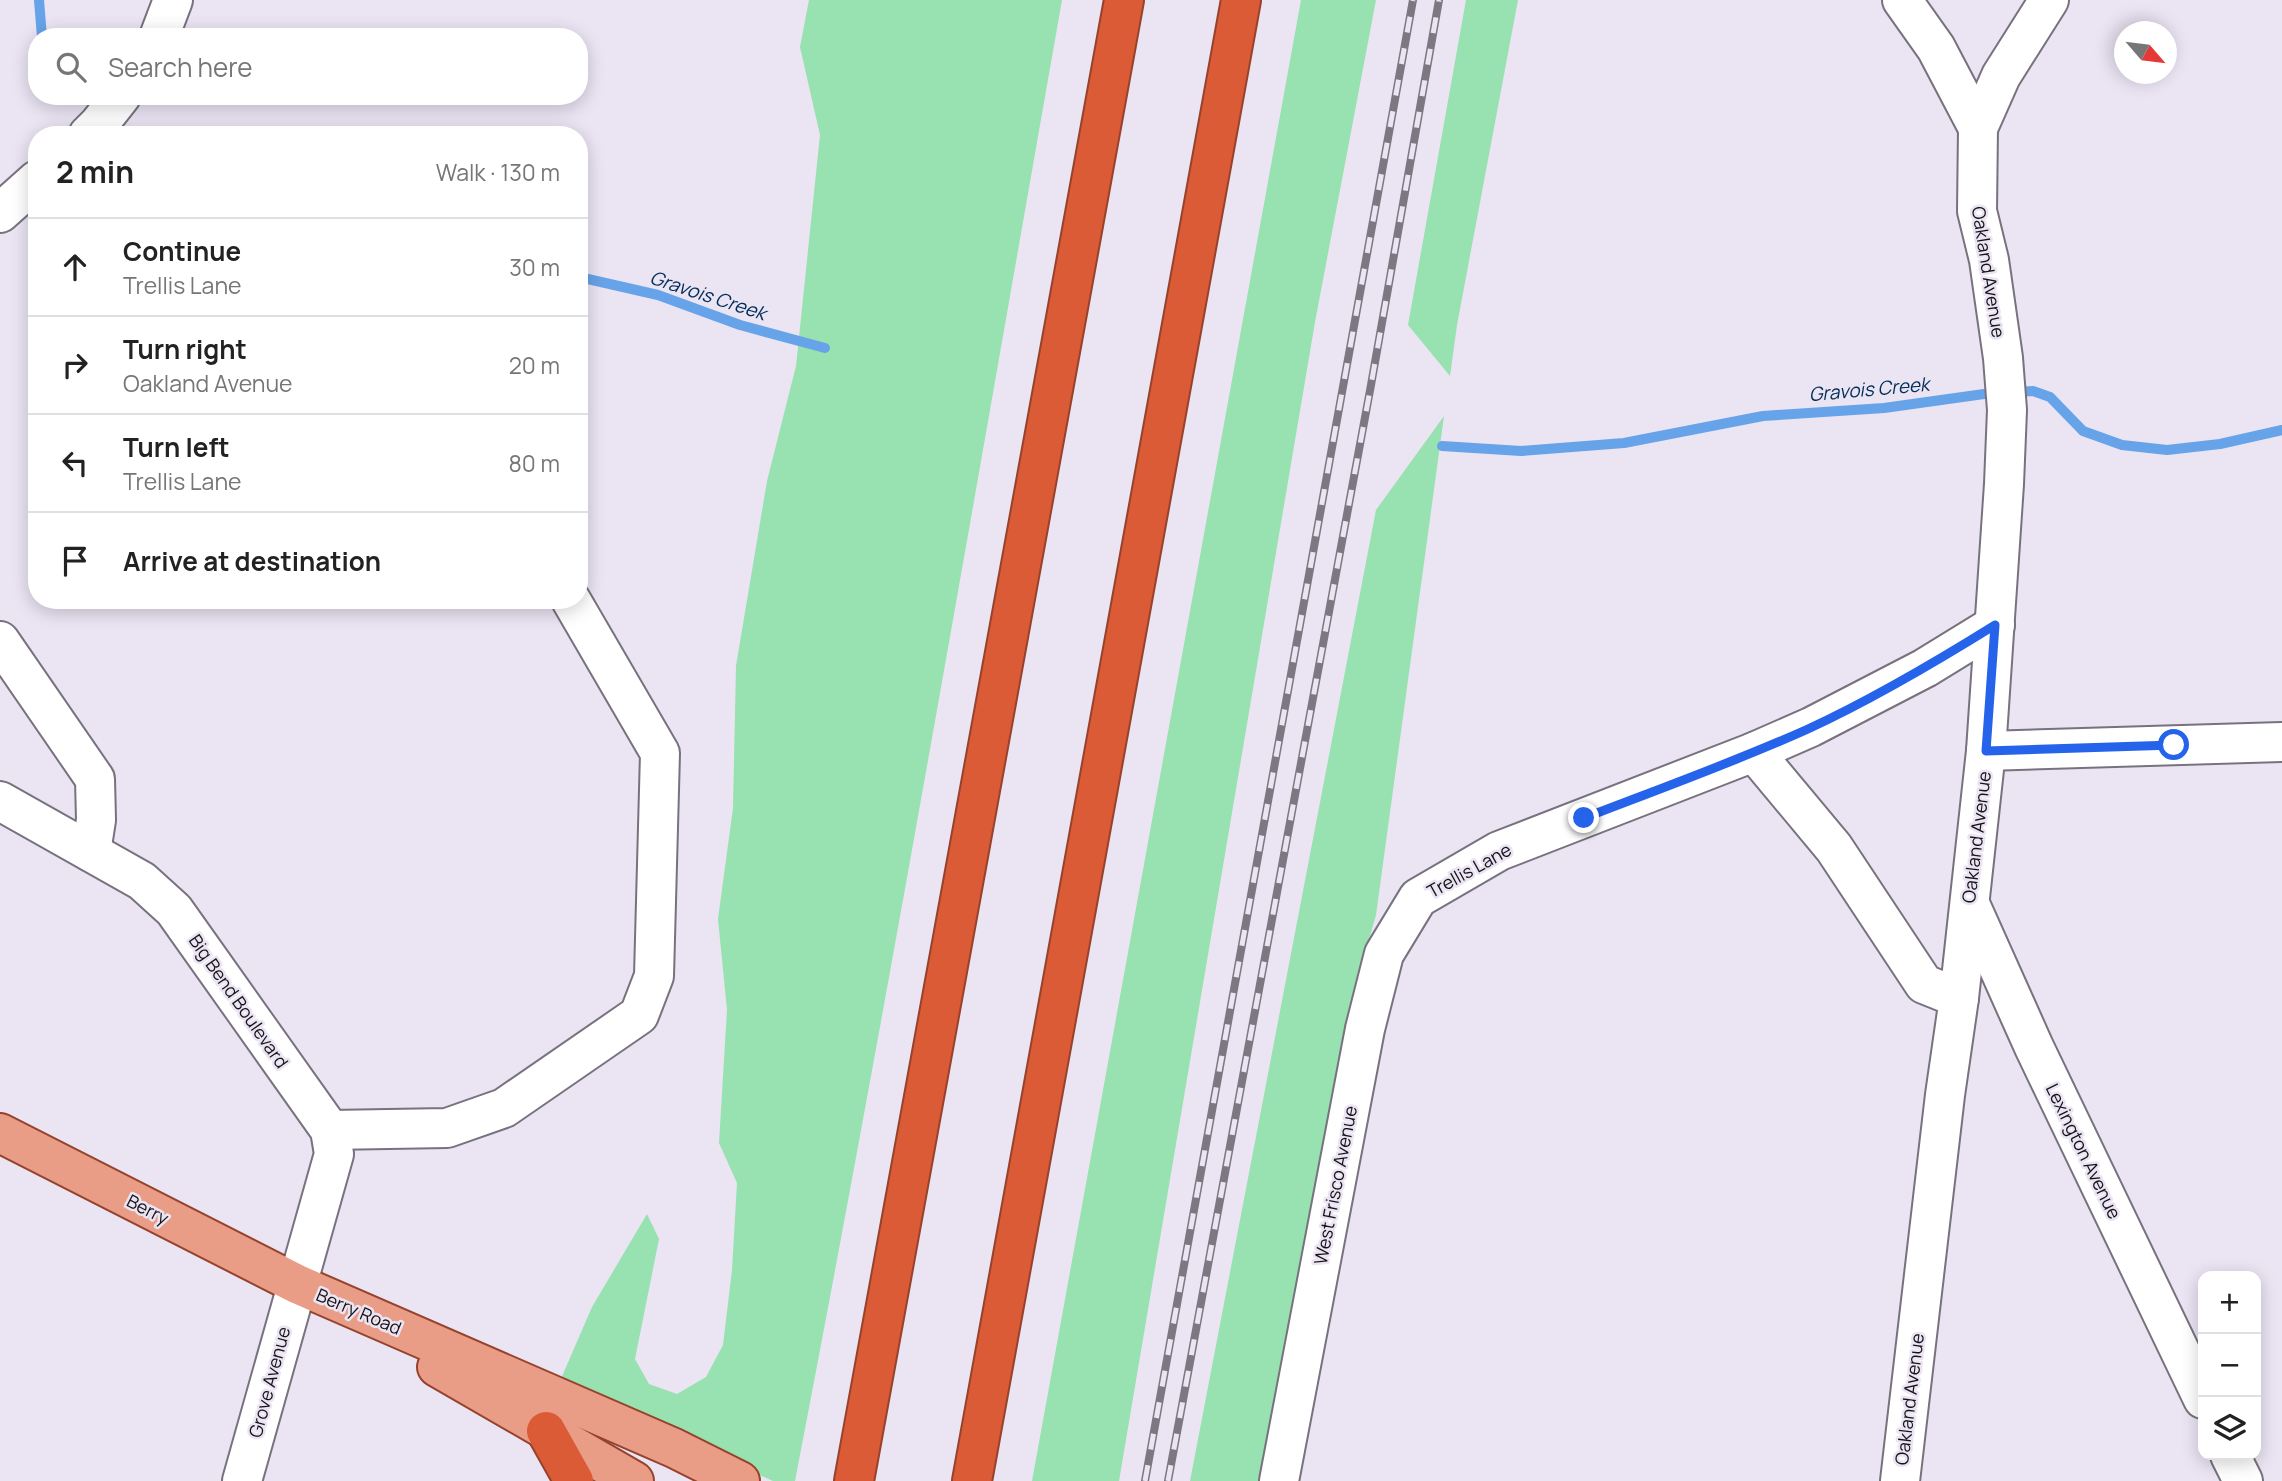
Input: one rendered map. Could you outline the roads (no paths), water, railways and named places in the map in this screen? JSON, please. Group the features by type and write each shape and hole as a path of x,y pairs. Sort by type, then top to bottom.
{"highway":[{"path":"854,1481 1124,0"},
{"path":"972,1481 1241,0"},
{"path":"546,1431 574,1481"}],"main road":[{"name":"Berry","path":"0,1133 297,1284"},
{"name":"Berry Road","path":"297,1284 634,1481"},
{"name":"Berry Road","path":"297,1284 649,1437 740,1481"}],"street":[{"path":"162,28 173,0"},
{"path":"1902,0 1936,48 1978,128"},
{"name":"Oakland Avenue","path":"1900,1481 1945,1095 1959,998 1986,751 1995,625 2007,410 2003,358 1989,260 1977,211 1978,128 2001,76 2049,0"},
{"path":"97,126 114,105"},
{"path":"0,213 28,188"},
{"path":"297,1284 334,1154 330,1130 447,1128 504,1108 639,1015 654,976 660,753 576,609"},
{"name":"Trellis Lane","path":"1418,898 1499,851 1754,752 1811,727 1925,668 1995,625"},
{"path":"0,641 94,779 96,820 91,852"},
{"path":"1986,751 2282,742"},
{"path":"1754,752 1834,848 1924,984 1959,998"},
{"name":"Big Bend Boulevard","path":"0,801 142,881 174,910 330,1130"},
{"name":"West Frisco Avenue","path":"1279,1481 1365,1029 1384,954 1418,898"},
{"name":"Lexington Avenue","path":"1969,902 2034,1047 2202,1397"},
{"name":"Grove Avenue","path":"242,1481 297,1284"},
{"path":"2232,1460 2243,1481"}],"waterway":[{"name":"Gravois Creek","path":"39,0 41,28"},
{"name":"Gravois Creek","path":"588,279 658,295 740,325 825,348"},
{"name":"Gravois Creek","path":"1442,446 1521,451 1624,443 1763,416 1884,408 1984,394 2033,391 2050,397 2083,431 2122,445 2167,450 2220,444 2282,430"}],"railway":[{"path":"1145,1481 1413,0"},
{"path":"1168,1481 1371,385 1439,0"}]}
